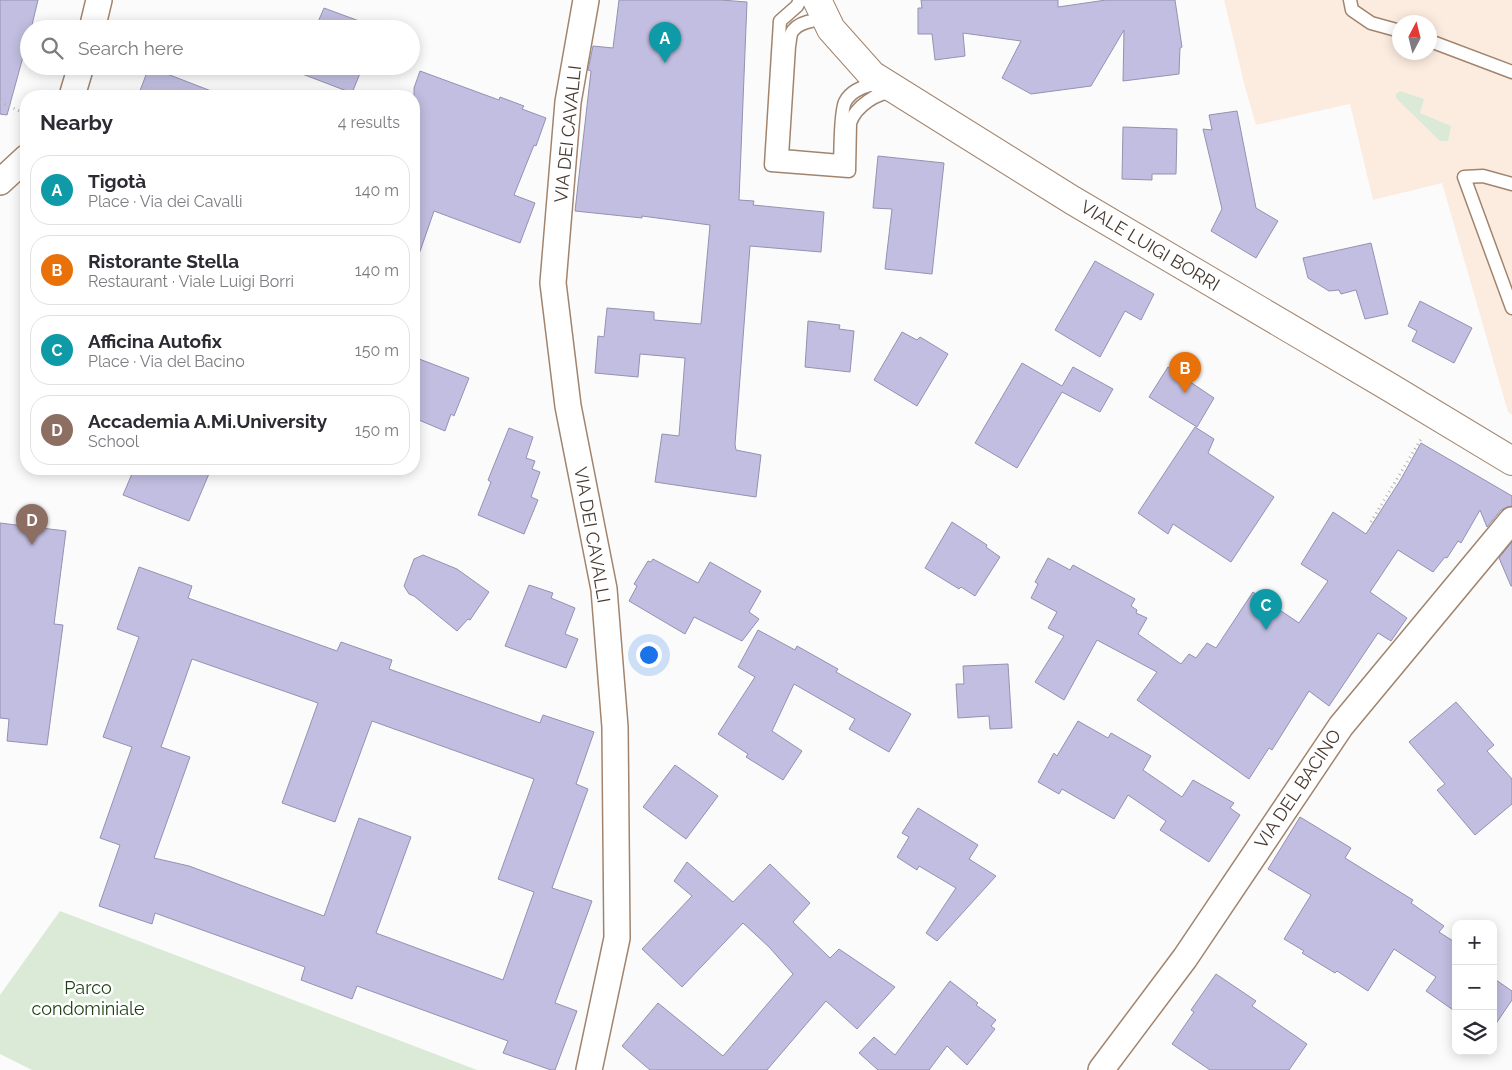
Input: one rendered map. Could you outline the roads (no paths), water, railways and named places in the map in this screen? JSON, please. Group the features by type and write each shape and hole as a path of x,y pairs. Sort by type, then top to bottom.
{"main road":[{"name":"VIALE LUIGI BORRI","path":"822,11 831,29 872,75 1072,200 1512,461"}],"street":[{"path":"94,20 99,0"},
{"name":"VIA DEI CAVALLI","path":"586,0 568,102 553,283 568,406 604,589 614,702 617,938 589,1070"},
{"path":"74,90 79,75"},
{"path":"0,182 20,164"},
{"name":"VIA DEL BACINO","path":"1101,1070 1185,958 1340,726 1512,520"}],"lane":[{"path":"800,0 797,6 780,21 771,165 849,171 850,123 852,118 859,109 873,98 892,87"},
{"path":"1350,0 1352,10 1371,24 1392,29"},
{"path":"822,11 818,20 795,29 791,34 782,156 840,161 843,112 846,100 868,84 892,87"},
{"path":"1437,45 1512,72"},
{"path":"1512,184 1483,176 1464,177 1512,308"}],"place":[{"name":"Tigotà","path":"665,63"},
{"name":"Ristorante Stella","path":"1185,393"},
{"name":"Accademia A.Mi.University","path":"32,545"},
{"name":"Afficina Autofix","path":"1266,630"}],"park label":[{"name":"Parco condominiale","path":"88,998"}]}
